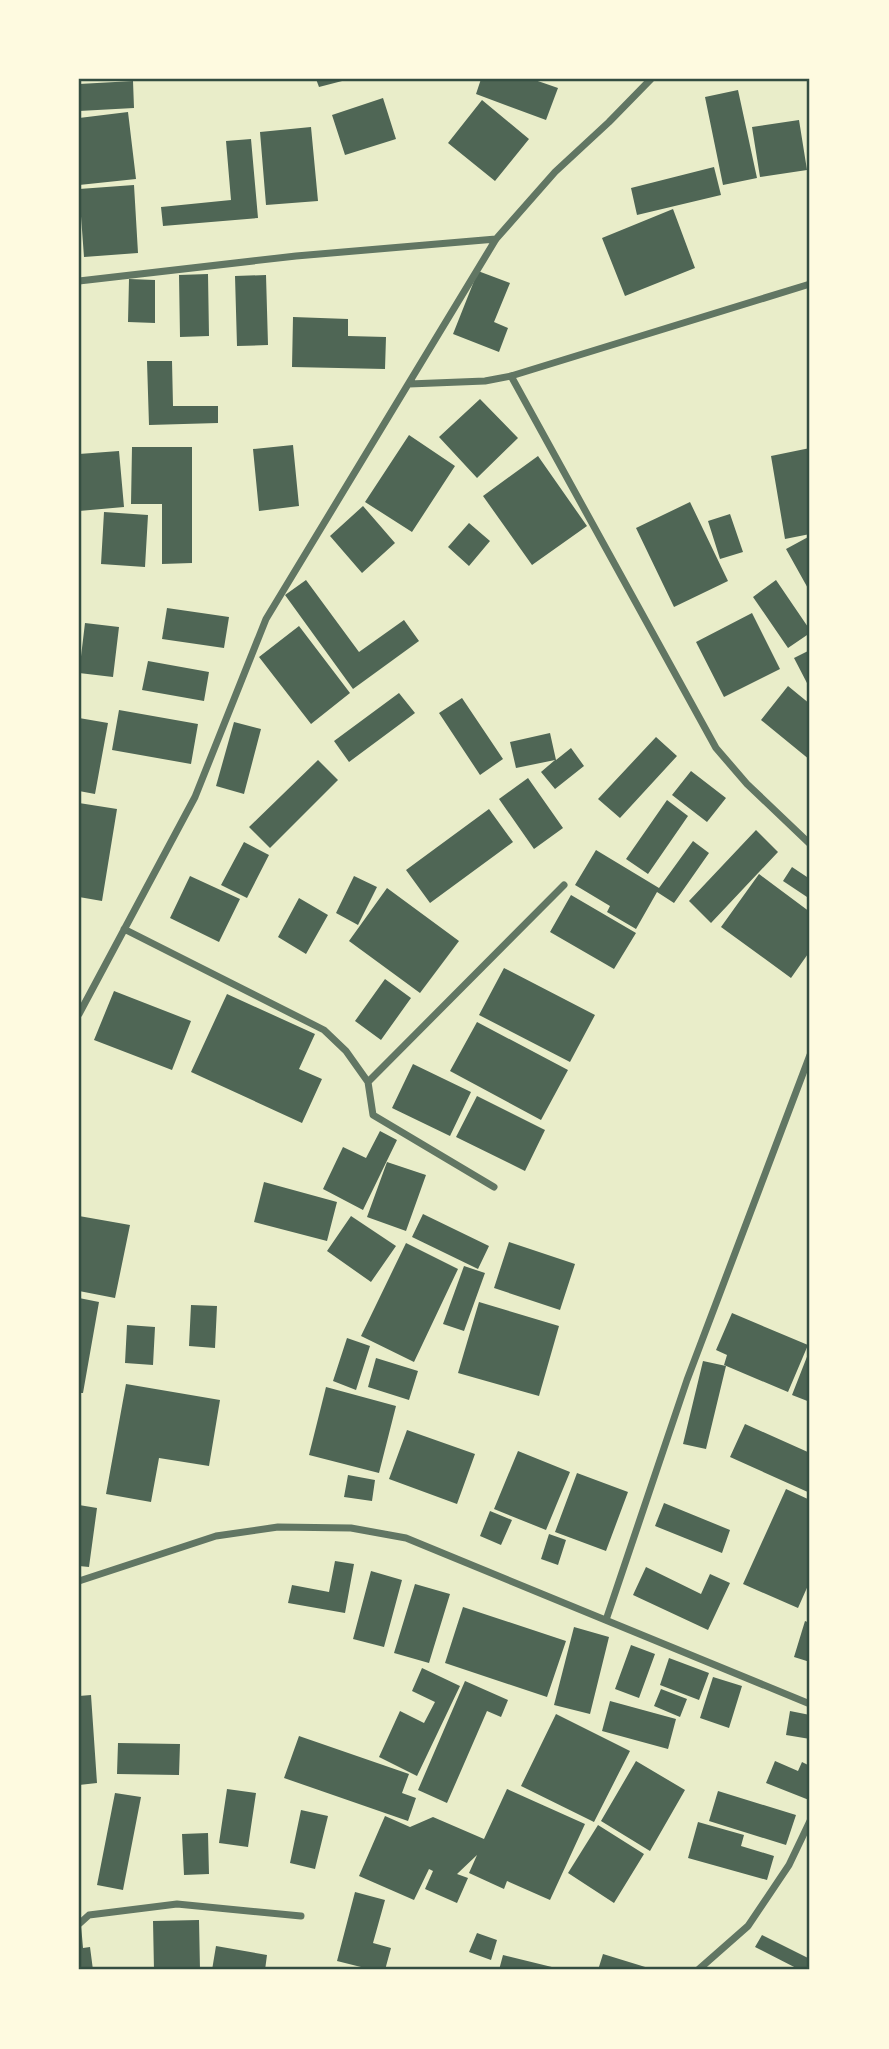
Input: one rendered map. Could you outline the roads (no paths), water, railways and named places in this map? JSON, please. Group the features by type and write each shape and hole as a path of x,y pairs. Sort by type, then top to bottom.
{"street":[{"path":"79,1014 195,797 266,619 314,536 496,239 555,172 651,79"},
{"path":"79,281 296,256 496,239"},
{"path":"409,384 485,381 512,376 810,284"},
{"path":"512,376 716,748 747,784 810,844"},
{"path":"368,1082 565,885"},
{"path":"124,929 324,1030 346,1051 368,1082 373,1115 494,1187"},
{"path":"606,1620 687,1380 810,1055"},
{"path":"79,1581 216,1536 278,1527 351,1528 406,1538 810,1704"},
{"path":"698,1970 748,1926 789,1866 810,1821"},
{"path":"79,1924 89,1915 177,1904 301,1916"}]}
